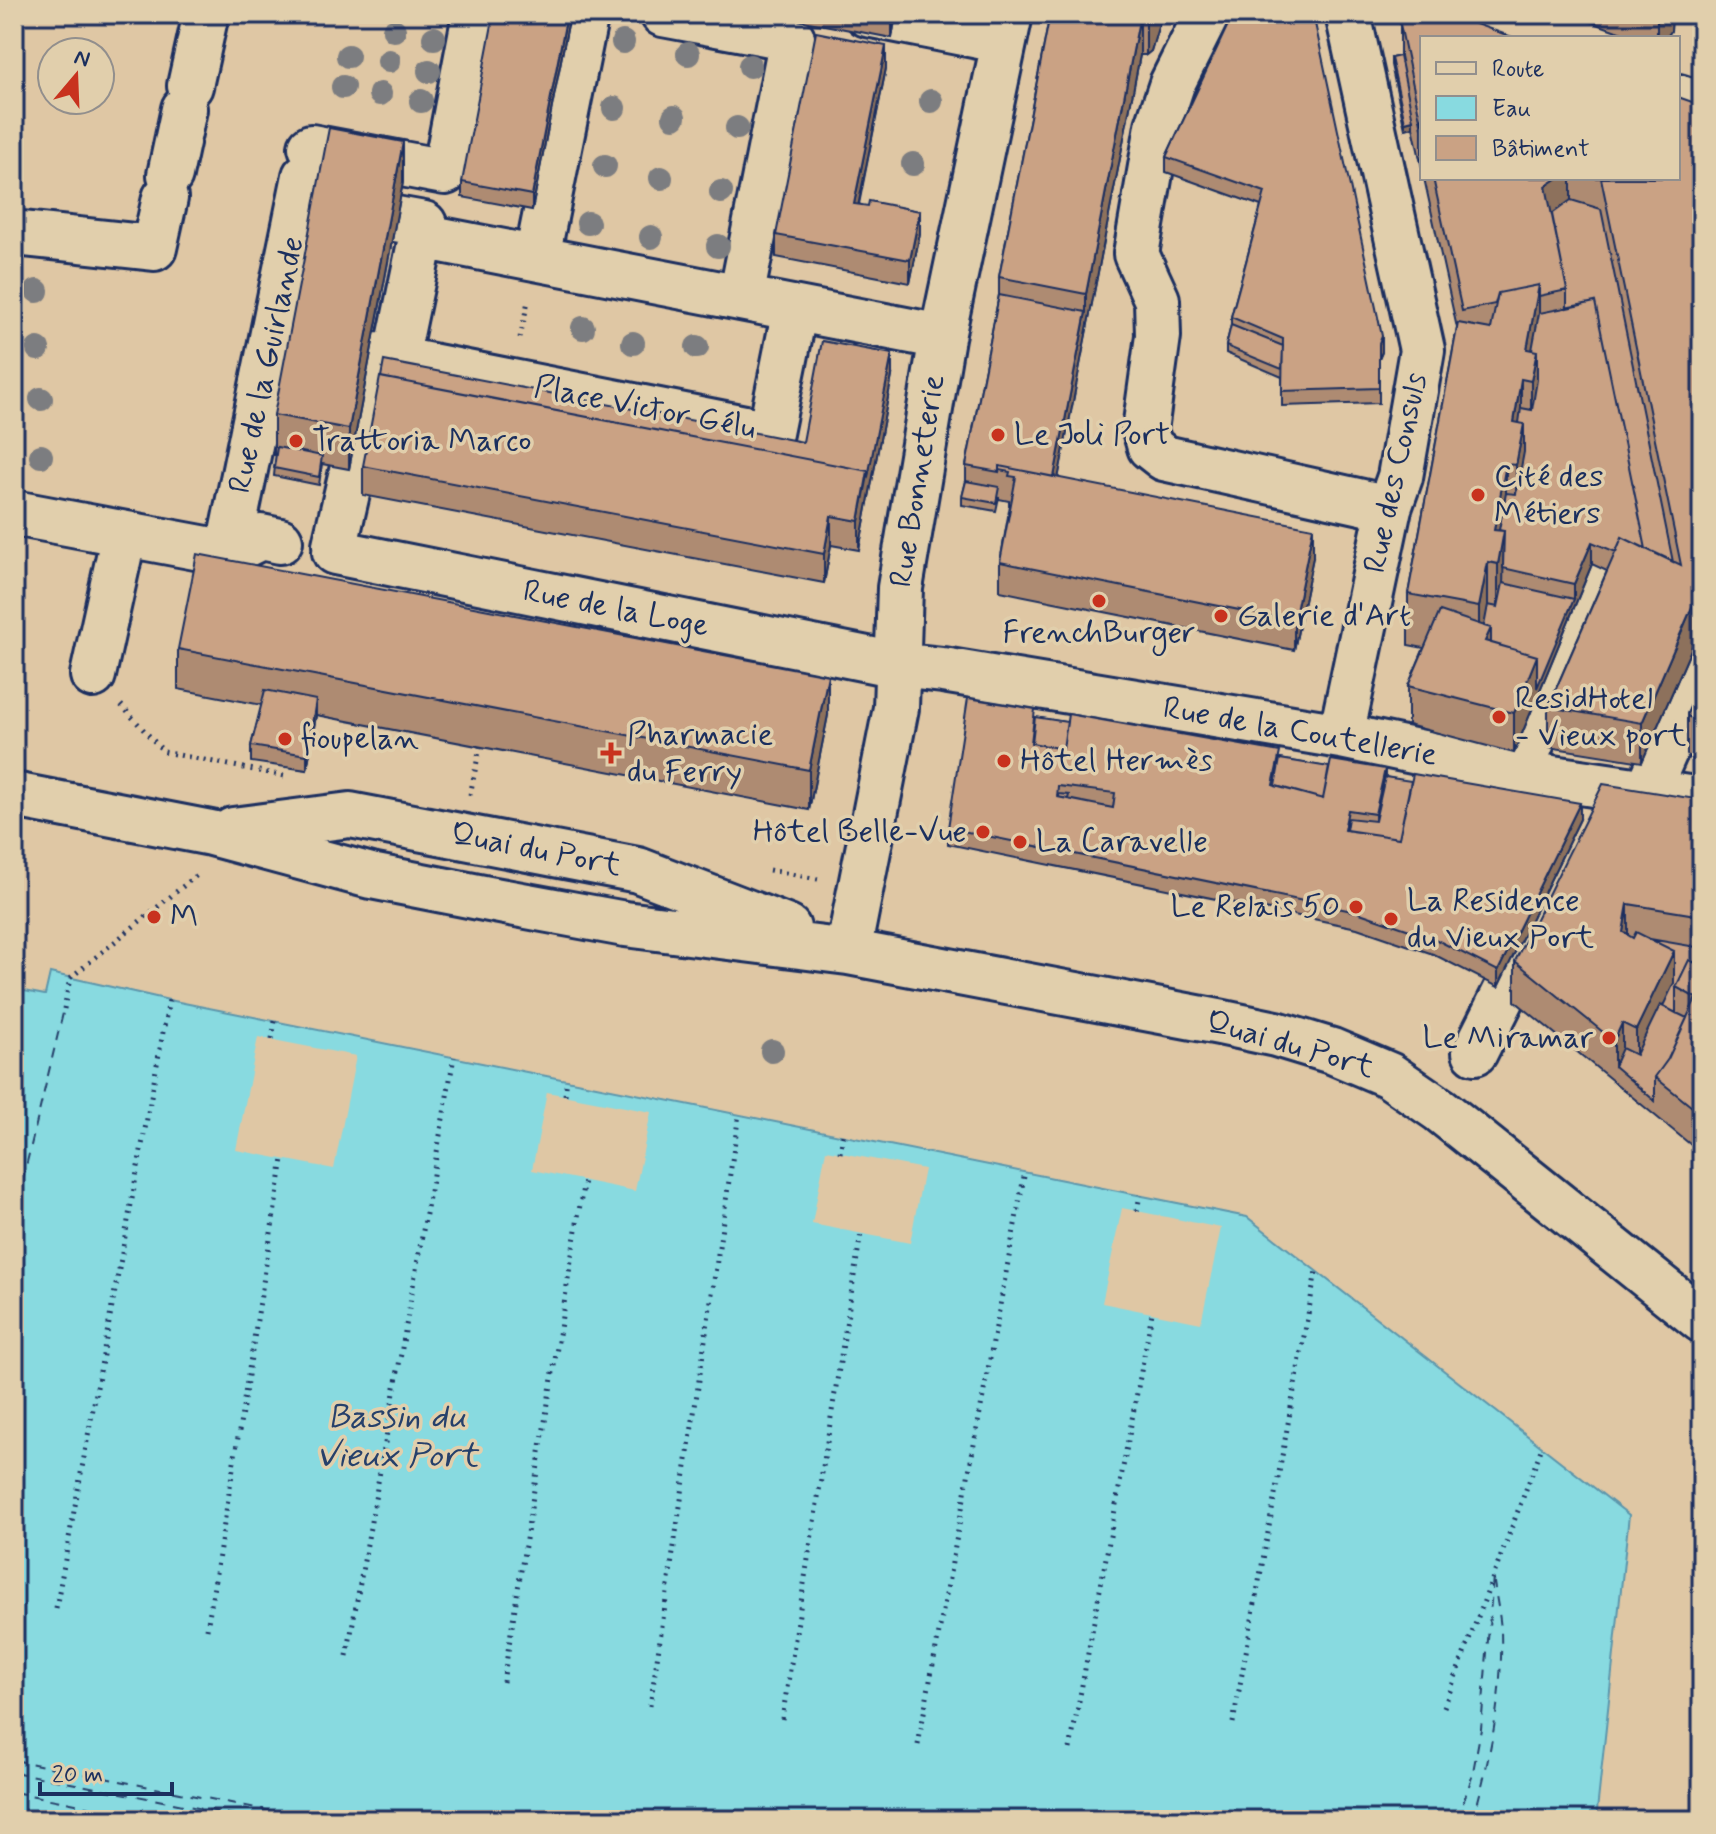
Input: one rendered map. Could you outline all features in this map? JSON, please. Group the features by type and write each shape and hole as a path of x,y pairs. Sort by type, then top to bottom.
{"street":[{"name":"Rue de la Guirlande","path":"228,553 310,182 445,172 475,14"},
{"path":"537,257 586,14"},
{"path":"663,14 792,38 741,298"},
{"path":"867,14 1007,28"},
{"path":"1207,14 1172,84 1158,126 1136,254 1157,300 1158,336 1145,430 1150,447 1164,458 1389,508"},
{"name":"Rue des Consuls","path":"1341,736 1389,508 1400,477 1422,350 1348,14"},
{"path":"14,233 154,248 205,18"},
{"name":"Rue Bonneterie","path":"848,952 896,708 900,588 942,337 1007,28"},
{"path":"1680,98 1702,105"},
{"path":"335,549 379,355 396,359 409,227 537,257 942,337"},
{"name":"Place Victor Gélu","path":"396,359 770,433 795,309"},
{"path":"14,513 228,553"},
{"name":"Rue de la Loge","path":"228,553 261,537 280,541 291,526 309,521 326,528 335,549 897,665"},
{"path":"93,675 124,534"},
{"path":"1519,773 1600,579"},
{"name":"Rue de la Coutellerie","path":"897,665 1341,736 1519,773 1702,800"},
{"path":"1588,825 1627,789 1702,667"},
{"name":"Quai du Port","path":"14,795 208,851 371,876 625,924 848,952 1262,1031 1332,1051 1389,1075 1440,1110 1702,1320"},
{"name":"Quai du Port","path":"208,851 350,815 638,870 848,952"},
{"path":"1475,1052 1560,881"}],"path":[{"path":"519,345 537,257"},
{"path":"93,675 164,752 224,764"},
{"path":"470,799 480,747"},
{"path":"64,1009 70,978 208,851"},
{"path":"56,1608 169,1000"},
{"path":"272,1039 275,1021"},
{"path":"347,1656 454,1057"},
{"path":"565,1095 567,1079"},
{"path":"650,1706 739,1114"},
{"path":"840,1153 843,1135"},
{"path":"207,1629 283,1159"},
{"path":"918,1745 1025,1171"},
{"path":"503,1682 584,1180"},
{"path":"1137,1211 1140,1195"},
{"path":"782,1719 861,1233"},
{"path":"1233,1723 1316,1271"},
{"path":"1070,1749 1152,1313"},
{"path":"1444,1707 1542,1447"}],"water":[{"name":"Bassin du Vieux Port","path":"50,973 169,1000 1247,1217 1629,1515 1596,1820 14,1820 14,989 45,995"}],"pier":[{"path":"258,1037 356,1056 334,1169 236,1150"},
{"path":"547,1092 651,1112 635,1191 532,1170"},
{"path":"826,1150 924,1169 910,1243 812,1224"},
{"path":"1122,1208 1221,1228 1201,1323 1102,1303"}],"building":[{"path":"494,14 567,14 532,195 462,182"},
{"path":"1050,14 1148,14 1140,15 1086,294 999,277"},
{"path":"1233,14 1313,14 1382,336 1379,344 1379,388 1282,391 1283,339 1231,317 1265,192 1166,157"},
{"path":"1400,14 1448,14 1509,36 1420,36 1420,119"},
{"path":"816,32 886,46 854,204 868,206 869,201 920,211 910,260 776,235"},
{"path":"1400,56 1413,120 1405,122 1391,58"},
{"path":"1680,98 1698,104 1702,123 1702,584 1642,723 1548,707 1622,537 1681,565 1601,180 1680,180"},
{"path":"329,128 403,142 349,429 274,415"},
{"path":"1433,180 1555,180 1546,186 1567,290 1539,296 1539,285 1498,293 1495,304 1462,311"},
{"path":"1571,200 1601,209 1673,562 1646,549 1595,302 1567,308 1567,290 1552,214"},
{"name":"Cité des Métiers","path":"1539,285 1527,349 1537,351 1531,381 1521,379 1514,422 1524,424 1516,465 1506,464 1494,530 1504,531 1498,564 1488,562 1479,607 1408,594 1458,323 1491,329 1498,293"},
{"path":"999,295 1086,312 1054,477 999,466 999,472 966,466"},
{"path":"1595,302 1646,549 1622,537 1616,552 1592,542 1574,584 1503,568 1504,531 1499,530 1506,493 1516,494 1524,452 1524,424 1519,423 1521,408 1532,410 1537,380 1537,351 1532,350 1539,313"},
{"path":"1231,325 1283,346 1282,369 1226,346"},
{"path":"822,341 892,354 868,477 868,471 381,377 384,361 803,442"},
{"path":"380,377 868,471 859,521 831,516 824,554 363,466"},
{"path":"277,447 322,456 319,477 274,468"},
{"path":"999,466 1313,528 1294,621 1000,562 1016,477 999,470"},
{"path":"966,481 999,487 996,503 962,497"},
{"path":"197,554 828,675 809,770 178,649"},
{"path":"1503,583 1574,599 1537,688 1537,656 1491,643 1491,628 1484,626 1488,605 1498,607"},
{"path":"1440,611 1491,628 1485,641 1537,656 1514,713 1408,686"},
{"path":"1702,680 1702,720 1687,714"},
{"name":"fioupelan","path":"265,690 316,700 307,755 251,746"},
{"path":"968,698 1035,709 1031,743 1063,749 1068,714 1280,752 1273,785 1323,799 1331,760 1385,769 1375,814 1348,810 1344,830 1399,838 1413,774 1580,803 1498,971 1433,938 1357,912 948,828","holes":["1058,786 1115,793 1113,808 1057,797"]},
{"path":"1035,717 1067,722 1063,749 1032,743"},
{"path":"1280,759 1329,767 1323,799 1275,786"},
{"path":"1385,777 1411,781 1399,838 1346,830 1348,818 1375,821"},
{"path":"1603,784 1702,800 1702,916 1628,904 1623,932 1633,938 1636,932 1674,951 1636,1030 1622,1023 1614,1041 1515,961"},
{"path":"1650,939 1702,948 1702,966 1689,960 1676,987 1676,1013 1663,1006 1674,983 1674,951"},
{"path":"1689,960 1702,966 1702,1090 1697,1100 1697,1111 1655,1077 1668,1059 1696,998 1676,987"},
{"path":"1660,1005 1687,1018 1668,1059 1655,1077 1655,1101 1614,1066 1622,1048 1636,1055"}],"ferry route":[{"path":"14,1216 64,1009"},
{"path":"1457,1820 1472,1777 1481,1729 1493,1576"},
{"path":"1473,1820 1498,1703 1501,1631 1494,1582"},
{"path":"14,1760 317,1820"},
{"path":"14,1772 260,1820"},
{"path":"14,1792 158,1820"},
{"path":"14,1817 32,1820"}],"place":[{"name":"Le Joli Port","path":"998,435"},
{"name":"Trattoria Marco","path":"296,441"},
{"name":"Cité des Métiers","path":"1478,495"},
{"name":"FrenchBurger","path":"1099,601"},
{"name":"Galerie d'Art","path":"1221,616"},
{"name":"ResidHotel - Vieux port","path":"1499,717"},
{"name":"fioupelan","path":"285,739"},
{"name":"Pharmacie du Ferry","path":"611,753"},
{"name":"Hôtel Hermès","path":"1004,761"},
{"name":"Hôtel Belle-Vue","path":"983,832"},
{"name":"La Caravelle","path":"1020,842"},
{"name":"Le Relais 50","path":"1356,907"},
{"name":"M","path":"154,917"},
{"name":"La Residence du Vieux Port","path":"1391,919"},
{"name":"Le Miramar","path":"1609,1038"}]}
